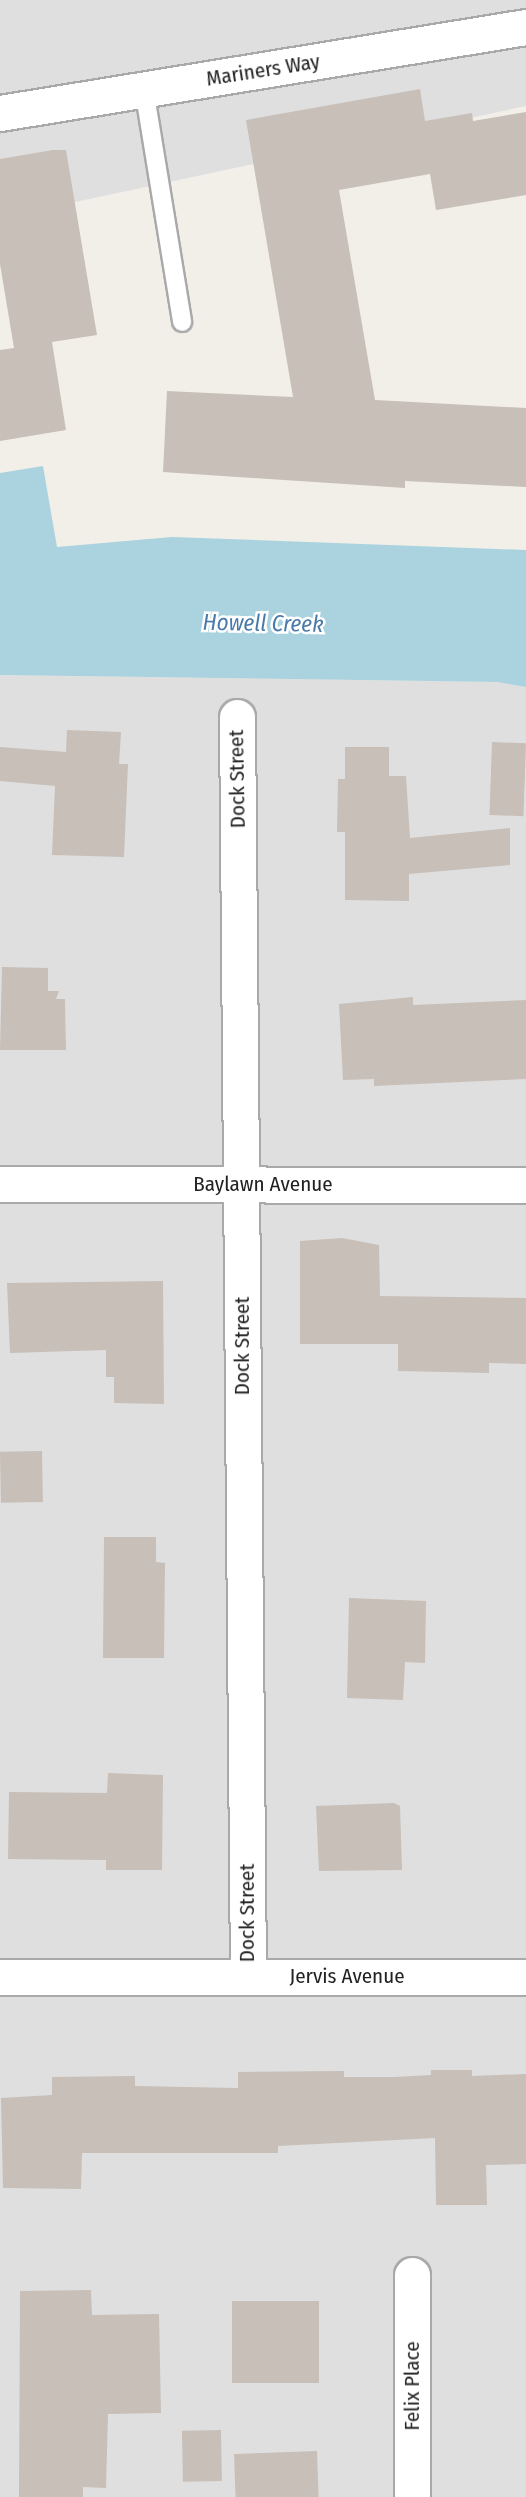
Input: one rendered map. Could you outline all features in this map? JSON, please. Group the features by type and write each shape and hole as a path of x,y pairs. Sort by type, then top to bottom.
{"street":[{"name":"Mariners Way","path":"0,113 526,27"},
{"name":"Dock Street","path":"237,718 248,1975"},
{"name":"Baylawn Avenue","path":"0,1184 526,1185"},
{"name":"Jervis Avenue","path":"0,1976 526,1977"},
{"name":"Felix Place","path":"412,2275 412,2497"}],"lane":[{"path":"144,89 183,322"}],"shaded area":[{"path":"0,0 526,0 526,106 0,218"},
{"path":"0,675 497,682 526,687 526,2497 0,2497"}],"water":[{"name":"Howell Creek","path":"43,466 57,547 172,537 526,550 526,687 497,682 0,675 0,473"}],"building":[{"path":"420,89 425,121 472,113 473,121 526,112 526,195 436,210 430,174 339,190 375,400 526,408 526,487 405,481 405,488 163,472 167,391 293,397 246,120"},
{"path":"66,150 97,335 52,342 66,430 0,441 0,350 14,348 0,264 0,159"},
{"path":"67,730 121,732 119,764 128,764 124,857 52,855 55,786 0,781 0,747 66,752"},
{"path":"492,742 526,743 523,816 489,815"},
{"path":"345,747 389,747 389,776 406,776 410,838 510,828 510,865 409,874 409,901 345,900 345,832 337,832 338,779 345,779"},
{"path":"2,967 48,968 48,991 59,991 56,999 65,999 66,1050 0,1050"},
{"path":"413,997 413,1005 526,1000 526,1079 374,1086 374,1079 343,1080 339,1004"},
{"path":"342,1238 379,1245 380,1296 526,1298 526,1364 489,1363 489,1373 398,1371 398,1344 300,1344 300,1241"},
{"path":"163,1281 164,1404 114,1403 114,1377 106,1377 106,1350 10,1353 7,1283"},
{"path":"42,1451 43,1502 1,1503 0,1452"},
{"path":"104,1537 156,1537 156,1562 165,1563 164,1658 103,1658"},
{"path":"349,1598 426,1601 425,1663 405,1662 403,1700 347,1698"},
{"path":"108,1773 163,1775 162,1870 106,1870 106,1860 8,1859 9,1792 107,1793"},
{"path":"394,1803 400,1806 402,1870 319,1871 316,1806"},
{"path":"431,2070 472,2070 472,2076 526,2074 526,2164 486,2165 487,2205 436,2205 435,2138 278,2146 278,2153 82,2153 81,2189 3,2188 1,2098 52,2095 52,2077 135,2076 135,2086 238,2088 238,2072 344,2071 344,2077 395,2077 431,2075"},
{"path":"91,2290 92,2315 159,2314 161,2413 108,2414 106,2488 83,2487 83,2497 19,2497 20,2291"},
{"path":"232,2301 319,2301 319,2383 232,2383"},
{"path":"221,2430 222,2481 183,2482 182,2431"},
{"path":"317,2451 319,2497 236,2497 234,2454"}]}
